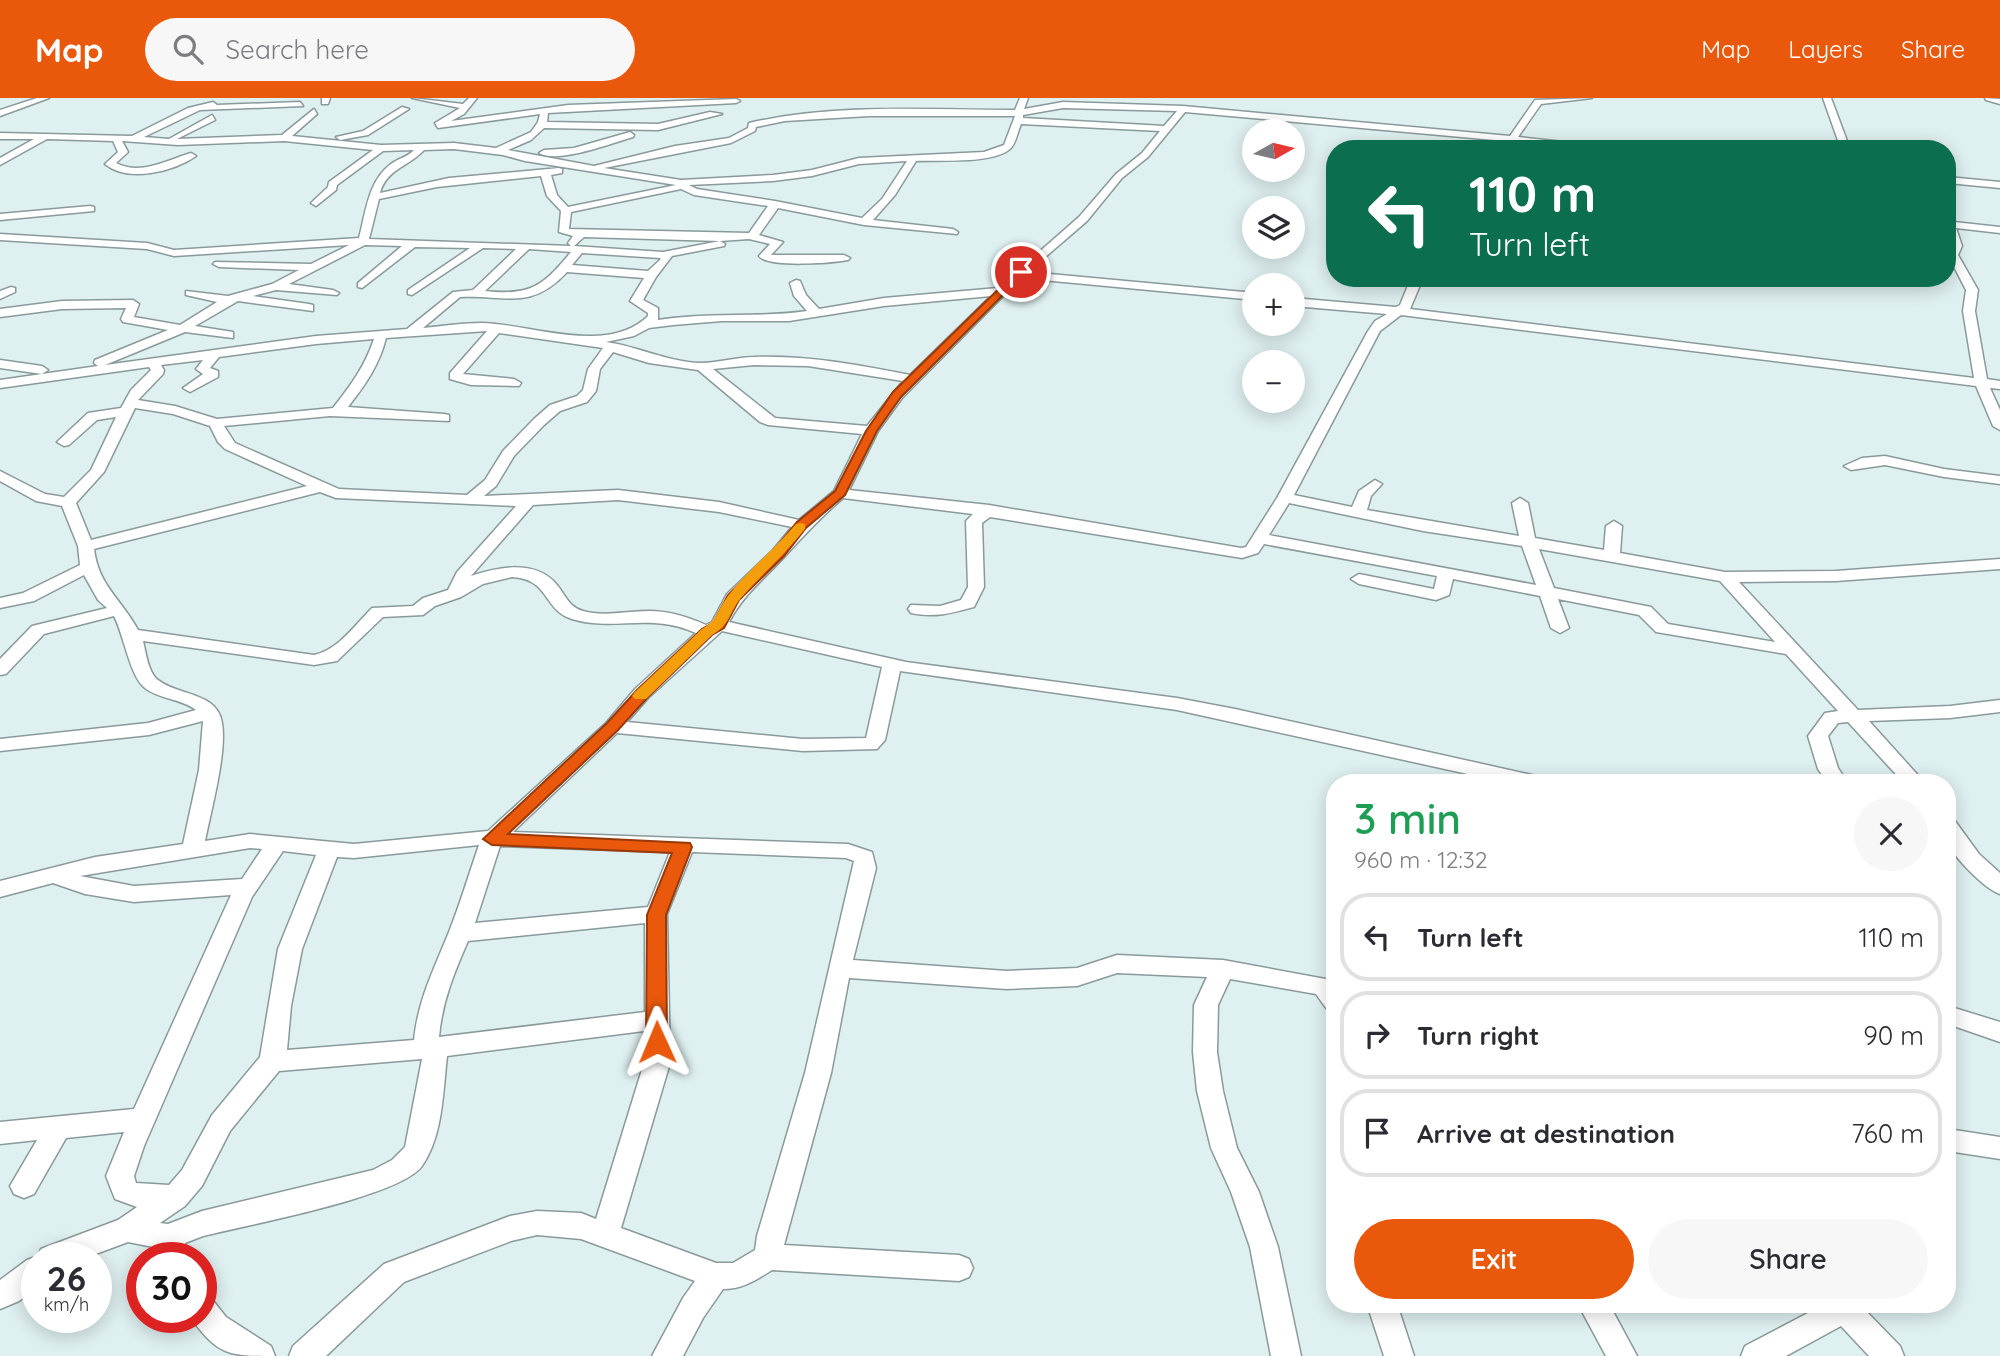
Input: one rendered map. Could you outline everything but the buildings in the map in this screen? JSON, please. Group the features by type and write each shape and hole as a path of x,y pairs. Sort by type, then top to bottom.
{"street":[{"path":"0,113 45,98"},
{"path":"135,139 191,110 218,103 222,98"},
{"path":"416,98 466,107"},
{"path":"428,147 427,142 438,125 466,107 473,98"},
{"path":"568,108 572,98"},
{"path":"566,210 681,185 812,173 850,162 997,152 1007,146 1024,98"},
{"path":"1511,140 1534,101 1586,98"},
{"path":"1827,98 1843,140"},
{"path":"1989,98 2000,102"},
{"path":"438,125 568,108 737,100"},
{"path":"543,125 650,127 675,124 698,116 729,112 737,100"},
{"path":"944,100 945,114"},
{"path":"201,108 300,104"},
{"path":"1017,117 1054,106 1183,109 1472,140"},
{"path":"328,142 365,132 405,109"},
{"path":"375,197 438,184 614,164 675,149 731,140 752,130 752,125 765,121 869,109 1167,129"},
{"path":"180,1242 202,1224 377,1181 400,1170 414,1156 420,1140 431,1048 429,1015 438,983 460,933 492,839 612,727 642,693 713,629 733,598 779,553 802,525 840,493 872,431 897,395 1002,290 1083,219 1119,176 1145,155 1183,109"},
{"path":"284,138 314,112"},
{"path":"497,151 536,136 543,125 543,113"},
{"path":"167,141 212,118"},
{"path":"438,184 516,155 575,151 650,127"},
{"path":"211,141 235,128"},
{"path":"0,136 167,141 284,138 381,148 428,147 497,151 681,185 694,192 775,204 864,222 953,232"},
{"path":"0,162 45,136"},
{"path":"120,138 117,141 122,153 110,164 120,169 146,171 191,156"},
{"path":"190,293 250,294 276,286 363,241 378,183 394,164 413,157 428,147"},
{"path":"316,203 333,188 332,184 381,148"},
{"path":"864,222 889,199 913,159"},
{"path":"545,172 552,196 566,210"},
{"path":"1956,181 2000,185"},
{"path":"0,237 137,245 187,253 363,241 526,246 663,255 752,236 775,204"},
{"path":"0,217 90,209"},
{"path":"566,210 564,232 733,238 752,236 778,242 765,258 844,258"},
{"path":"1956,223 2000,230"},
{"path":"411,332 457,294 536,294 545,289 564,268 581,234"},
{"path":"362,285 413,243"},
{"path":"412,292 481,245"},
{"path":"476,293 526,246"},
{"path":"646,325 654,317 654,311 636,300 651,275 666,262 668,258 663,255"},
{"path":"1956,261 1972,290 1969,311 1981,382 2000,426"},
{"path":"219,264 311,268"},
{"path":"564,268 651,275"},
{"path":"1021,275 1242,296"},
{"path":"796,283 800,296 816,313"},
{"path":"276,286 333,293"},
{"path":"840,493 989,510 1224,551 1242,553 1252,550 1285,498 1374,331 1379,324 1405,307 1413,287"},
{"path":"591,341 646,325 722,317 789,317 884,302 1002,290"},
{"path":"0,364 70,373 182,329 234,294 309,308"},
{"path":"0,313 136,300 126,315 127,319 229,335"},
{"path":"1305,303 1397,312 2000,386"},
{"path":"0,384 316,340 498,328 560,339 591,341 649,359 702,367 748,361 833,365 913,379"},
{"path":"498,328 455,376 471,382 514,383"},
{"path":"338,411 364,377 381,335"},
{"path":"472,499 491,483 508,454 538,422 555,408 582,399 590,391 594,369 611,346"},
{"path":"190,388 213,374 202,369 214,355"},
{"path":"68,502 97,472 127,407 136,393 156,374 158,370 153,364"},
{"path":"702,367 765,419 872,431"},
{"path":"64,442 93,416 127,407 175,410 216,423 263,416 338,411 410,413 444,418"},
{"path":"216,423 225,442 230,446 336,493 528,501 589,495 627,495 719,507 802,525"},
{"path":"1851,466 1867,459 1882,460 2000,480"},
{"path":"0,475 41,498 68,502"},
{"path":"1359,512 1364,494 1375,484"},
{"path":"86,545 177,525 320,486"},
{"path":"1285,498 1423,526 1528,541 1725,578 1836,576 2000,564"},
{"path":"455,593 463,576 528,501"},
{"path":"68,502 86,545 88,567 104,596 118,610 131,634 139,666 151,684 201,704 213,721 209,770 193,849"},
{"path":"1520,503 1528,541 1549,592 1560,628"},
{"path":"917,609 941,611 968,603 975,587 974,521 989,510"},
{"path":"1612,556 1614,526"},
{"path":"1260,538 1638,609 1645,611 1657,625 1673,631 1791,650"},
{"path":"1388,584 1395,564"},
{"path":"0,603 28,597 88,567"},
{"path":"1359,579 1441,594 1446,573"},
{"path":"131,634 255,653 324,659 341,650 378,612 415,612 429,602 455,593 474,579 487,575 527,574 542,578 559,605 572,613 604,619 656,616 892,663 1019,684 1177,704 1496,774"},
{"path":"1725,578 1906,774"},
{"path":"0,670 38,630 118,610"},
{"path":"612,727 803,745 870,745 875,740 892,663"},
{"path":"1831,774 1818,736 1832,717 2000,706"},
{"path":"0,745 149,729 208,713"},
{"path":"1956,837 1971,859 2000,886"},
{"path":"0,889 95,864 250,841 329,849 374,850 492,839 848,851 864,857 865,868 839,968 833,1010 818,1073 771,1236 769,1257"},
{"path":"175,1196 142,1197 125,1191 120,1177 143,1119 247,886 278,843"},
{"path":"605,1235 657,1063 656,915 683,847"},
{"path":"95,1242 128,1230 175,1196 192,1178 221,1123 271,1061 277,1041 279,1006 290,949 299,920 329,849"},
{"path":"1956,856 1971,859"},
{"path":"56,876 85,886 134,894 247,886"},
{"path":"460,933 656,915"},
{"path":"839,968 1007,980 1077,976 1117,964 1223,970 1326,988"},
{"path":"1223,970 1206,1005 1205,1052 1210,1091 1224,1148 1245,1192 1264,1247 1286,1356"},
{"path":"1956,1018 2000,1031"},
{"path":"271,1061 431,1048 656,1020"},
{"path":"0,1133 143,1119"},
{"path":"24,1186 58,1128"},
{"path":"1956,1141 2000,1148"},
{"path":"304,1356 387,1278 401,1269 510,1229 537,1223 566,1224 605,1235 716,1276 736,1276 769,1257 959,1268"},
{"path":"128,1230 157,1242"},
{"path":"667,1356 716,1276"},
{"path":"0,1295 21,1282"},
{"path":"1385,1313 1399,1356"},
{"path":"1598,1313 1622,1356"},
{"path":"1756,1356 1836,1313"},
{"path":"1855,1313 1889,1356"},
{"path":"217,1328 260,1356"}],"slow traffic":[{"path":"640,696 707,632 719,625 733,598 779,553 800,527"}],"route":[{"path":"657,1042 656,915 683,847 492,839 612,727 642,693 707,632 719,625 733,598 779,553 802,525 840,493 872,431 897,395 1002,290 1021,275 1021,272"}]}
